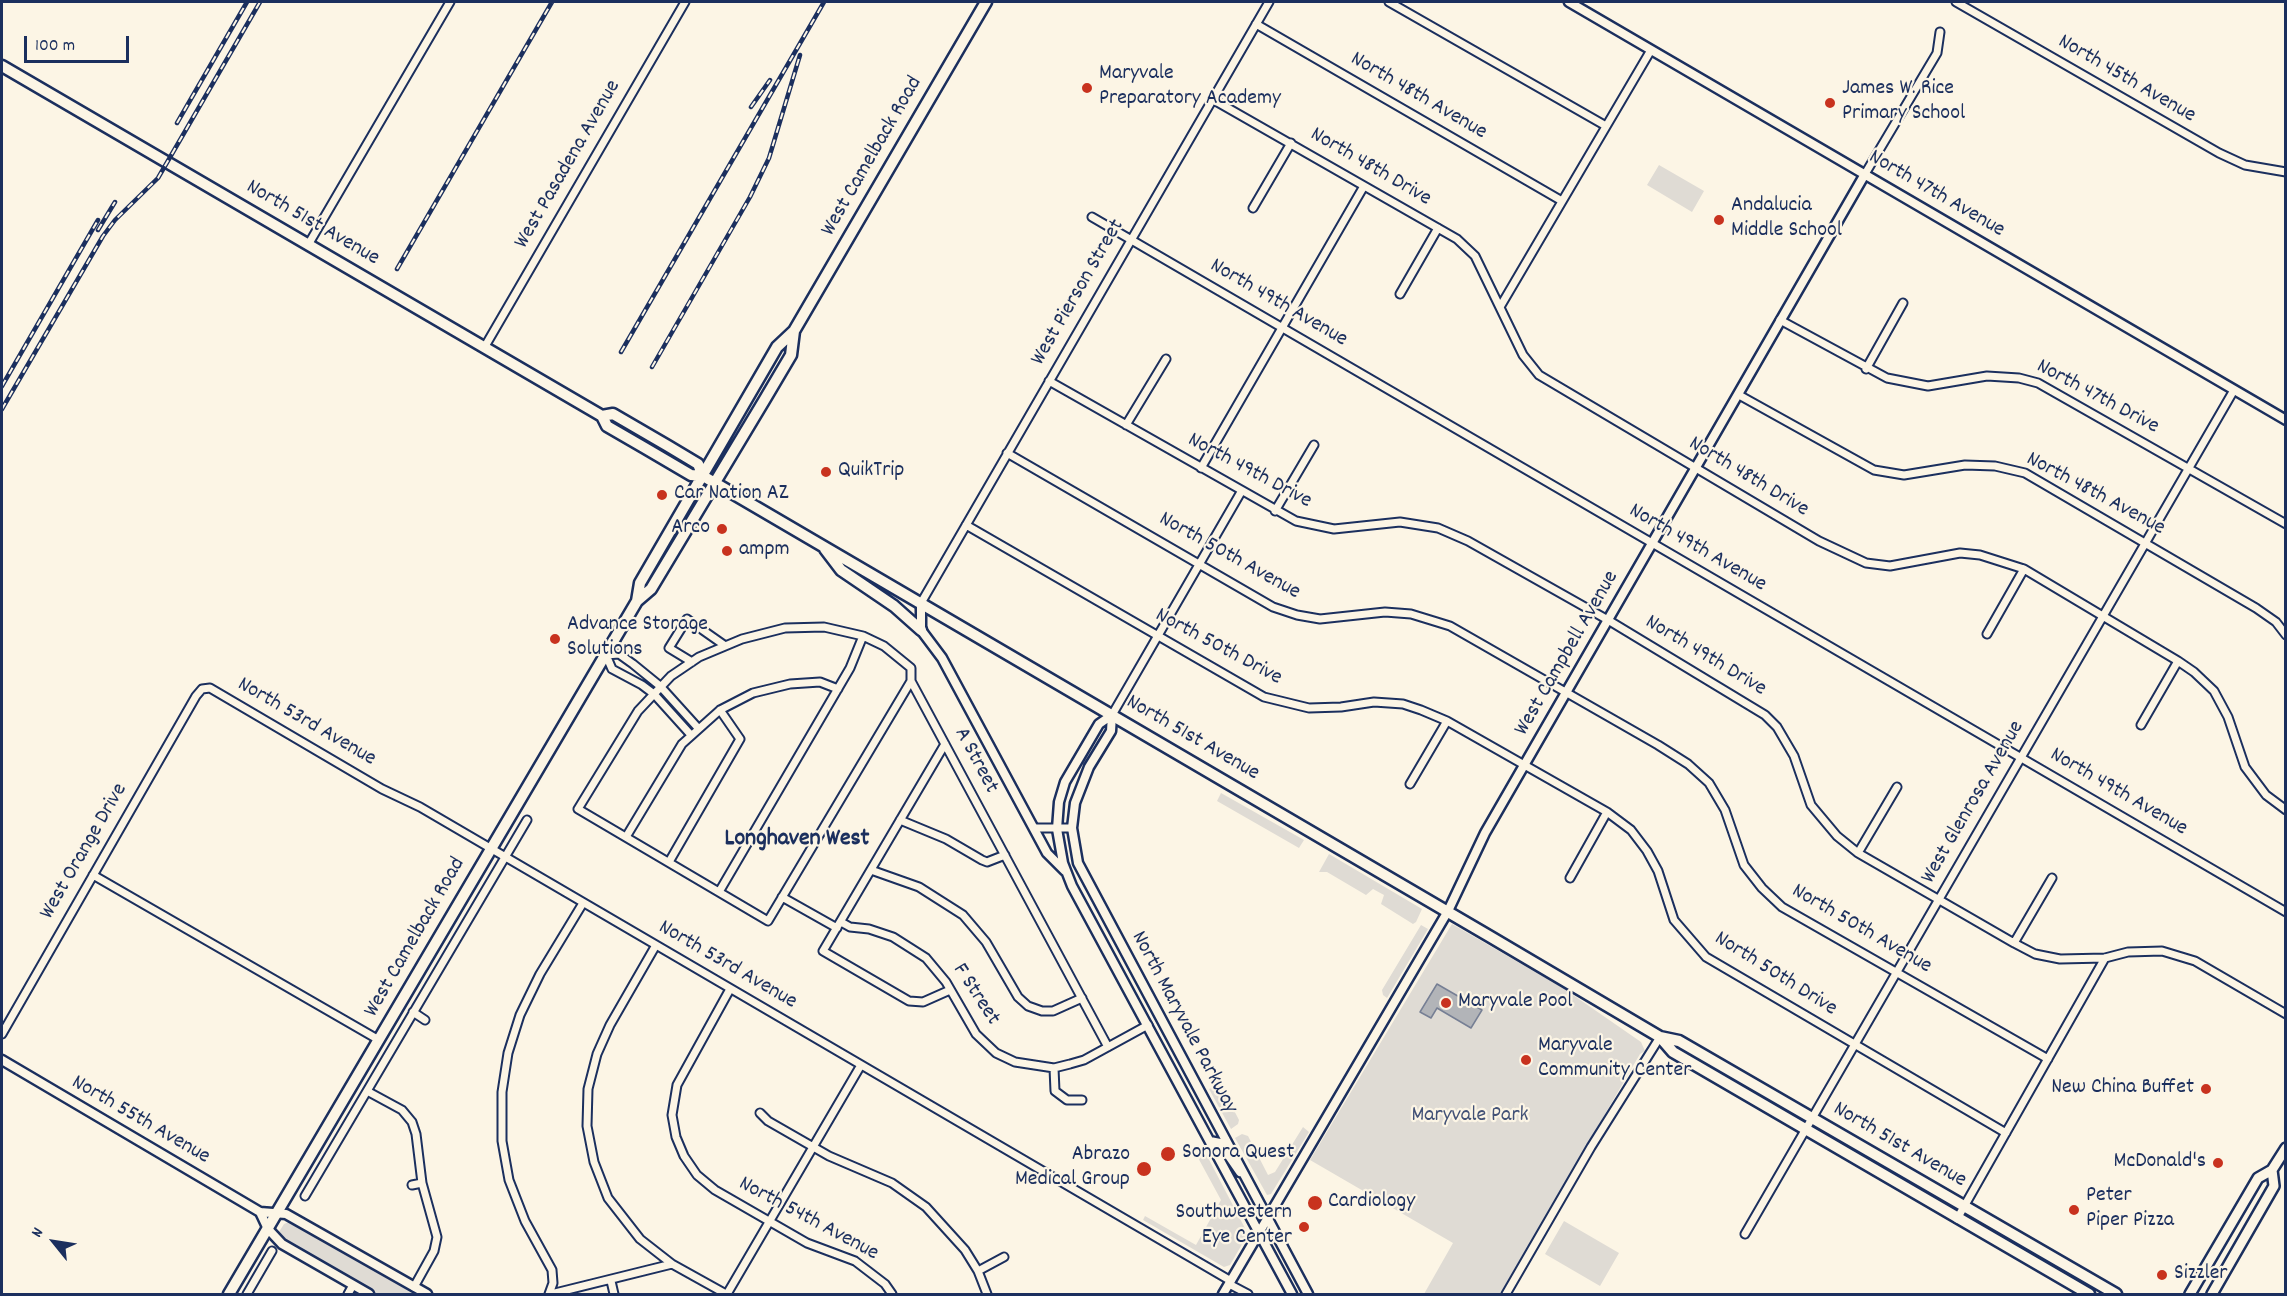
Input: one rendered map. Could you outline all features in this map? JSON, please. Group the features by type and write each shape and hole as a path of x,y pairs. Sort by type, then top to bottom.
{"main road":[{"name":"West Camelback Road","path":"637,601 640,583 777,347 794,331 986,2"},
{"name":"North 51st Avenue","path":"2,66 602,416 606,426 691,475 703,476 714,482 1448,911 1660,1037 1673,1052 2089,1294"},
{"name":"West Camelback Road","path":"229,1294 637,601 651,589 791,355 794,331"},
{"path":"821,544 841,570 894,606 921,630"},
{"name":"North 51st Avenue","path":"1660,1037 1679,1041 2116,1294"},
{"path":"2190,1294 2258,1178 2272,1170 2286,1148"},
{"path":"2212,1294 2274,1186 2272,1170"}],"street":[{"path":"308,245 450,2"},
{"name":"West Pasadena Avenue","path":"484,348 685,2"},
{"name":"West Pierson Street","path":"921,603 1269,2"},
{"path":"1389,2 1606,126"},
{"name":"North 47th Avenue","path":"1569,2 2286,420"},
{"name":"North 45th Avenue","path":"1956,2 2208,148 2245,165 2286,172"},
{"name":"North 48th Avenue","path":"1256,24 1562,201"},
{"name":"West Campbell Avenue","path":"1223,1294 1448,911 1485,833 1739,395 1780,320 1937,53 1940,32"},
{"path":"1500,307 1651,50"},
{"name":"North 48th Drive","path":"1212,99 1457,239 1475,256 1523,355 1539,375 1819,541 1866,562 1890,566 1960,553 1980,555 2024,569 2178,661 2214,691 2228,717 2245,767 2266,795 2286,810"},
{"path":"1253,208 1291,143"},
{"path":"1201,468 1364,186"},
{"name":"North 49th Avenue","path":"1092,217 1283,326 1652,545 2286,912"},
{"path":"1400,294 1438,228"},
{"path":"1866,369 1903,303"},
{"name":"North 47th Drive","path":"1780,320 1866,369 1887,378 1928,387 1987,376 2019,378 2038,383 2286,524"},
{"path":"1126,425 1166,359"},
{"name":"North 49th Drive","path":"1049,381 1241,492 1296,521 1334,529 1400,522 1438,528 1468,541 1608,620 1765,715 1777,727 1794,756 1811,805 1837,836 1858,853 2035,954 2060,959 2105,958 2128,952 2162,951 2195,961 2286,1014"},
{"name":"West Glenrosa Avenue","path":"1745,1234 2234,390"},
{"name":"North 48th Avenue","path":"1739,395 1874,470 1904,475 1965,465 1995,466 2025,473 2256,608 2276,622 2286,635"},
{"path":"1275,511 1314,445"},
{"name":"North 50th Avenue","path":"1007,453 1273,607 1297,615 1320,619 1385,612 1411,614 1450,626 1658,745 1698,772 1709,783 1725,810 1744,865 1762,888 1782,907 2048,1059"},
{"path":"1112,715 1241,492"},
{"name":"North 50th Drive","path":"966,525 1264,697 1308,708 1341,707 1374,702 1403,704 1447,721 1607,812 1625,825 1642,843 1658,871 1674,920 1706,957 2006,1133"},
{"path":"1987,634 2024,569"},
{"path":"921,603 921,630"},
{"path":"692,662 669,648 687,619 724,645"},
{"name":"A Street","path":"626,837 578,809 627,726 660,686 692,662 724,645 800,626 824,627 863,636 904,661 911,668 910,681 1108,1047"},
{"name":"North Maryvale Parkway","path":"921,630 942,658 1054,863 1066,873"},
{"path":"719,892 838,689 863,636"},
{"path":"691,735 654,694 612,669 606,655 619,654 660,686 698,728"},
{"path":"2141,725 2178,661"},
{"path":"838,689 820,682 790,684 753,693 720,710 682,744 626,837 768,921 910,681"},
{"name":"North 53rd Avenue","path":"202,688 210,688 505,857 1248,1294"},
{"name":"West Orange Drive","path":"2,1034 202,688"},
{"path":"669,862 740,739 720,710"},
{"name":"North Maryvale Parkway","path":"1112,715 1111,731 1081,782 1073,811 1072,828 1075,850 1083,874 1308,1294"},
{"name":"North Maryvale Parkway","path":"1112,715 1099,724 1072,767 1060,799 1057,829 1066,873 1292,1294"},
{"path":"1410,784 1447,721"},
{"path":"945,744 823,951 909,1001 922,1002 950,990"},
{"path":"1858,853 1897,786"},
{"path":"1570,878 1607,812"},
{"name":"West Camelback Road","path":"305,1196 527,820"},
{"path":"900,820 946,839 982,860 992,861 1005,855"},
{"path":"1035,828 1072,828"},
{"path":"871,870 919,887 963,915 982,936 1018,997 1028,1005 1042,1011 1053,1011 1082,998"},
{"path":"93,875 379,1040"},
{"path":"2014,943 2052,878"},
{"name":"F Street","path":"782,897 839,925 880,932 915,950 938,970 976,1034 996,1053 1014,1062 1054,1068 1084,1060 1148,1025"},
{"path":"583,903 540,974 520,1015 508,1053 502,1092 502,1132 507,1171 519,1208 552,1270 553,1283 550,1294 611,1281 672,1264"},
{"path":"656,945 610,1025 597,1054 588,1089 587,1126 594,1162 608,1198 640,1239 672,1264 726,1294 861,1065"},
{"path":"1957,1219 2105,958"},
{"name":"North 54th Avenue","path":"730,989 681,1074 673,1098 673,1125 684,1156 697,1175 715,1190 807,1243 855,1261 885,1284 892,1294"},
{"name":"West Camelback Road","path":"413,1012 425,1020"},
{"path":"1506,1294 1591,1147 1660,1037"},
{"name":"North 55th Avenue","path":"2,1060 260,1212"},
{"path":"1054,1068 1055,1091 1067,1100 1082,1100"},
{"path":"1191,1105 1197,1089"},
{"path":"367,1091 402,1110 416,1134 422,1183 437,1243 414,1287"},
{"path":"760,1113 768,1121 842,1164 880,1177 915,1198 946,1227 978,1271 987,1294"},
{"path":"1210,1141 1220,1143 1231,1163 1248,1182"},
{"path":"412,1185 422,1183"},
{"path":"369,1294 282,1244 268,1229 260,1212 278,1211 296,1219 427,1294"},
{"path":"247,1294 272,1251"},
{"path":"978,1271 1004,1257"},
{"path":"611,1281 614,1294"},
{"path":"348,1294 352,1285"}],"green space":[{"path":"1659,165 1704,191 1692,212 1647,185"},
{"path":"1221,793 1304,840 1299,848 1217,801"},
{"path":"1329,854 1422,909 1416,922 1413,924 1381,904 1384,895 1373,889 1366,895 1327,872 1319,872"},
{"name":"Maryvale Park","path":"1452,924 1563,988 1641,1042 1645,1051 1640,1054 1500,1294 1424,1294 1453,1243 1310,1160"},
{"path":"1421,925 1428,929 1387,998 1383,995 1382,990"},
{"path":"1215,1087 1224,1091 1239,1120 1238,1124 1231,1129 1209,1089"},
{"path":"1303,1127 1309,1132 1271,1194 1267,1195 1235,1138 1242,1134 1248,1136 1268,1175 1275,1172"},
{"path":"1204,1150 1248,1234 1230,1265 1224,1267 1143,1220 1145,1216 1196,1245 1221,1200 1196,1154"},
{"path":"291,1221 418,1294 377,1294 284,1239 279,1232 284,1224"},
{"path":"1564,1221 1619,1253 1600,1286 1545,1254"}],"shaded area":[{"path":"1437,984 1482,1010 1471,1028 1437,1008 1431,1018 1420,1012"}],"railway":[{"path":"177,123 247,2"},
{"path":"2,409 103,236 115,220 158,178 260,2"},
{"path":"397,269 552,2"},
{"path":"621,352 824,2"},
{"path":"652,367 750,197 769,158 800,55"},
{"path":"751,107 770,80"},
{"path":"98,230 115,202"},
{"path":"2,386 98,220"}],"place":[{"name":"Maryvale Preparatory Academy","path":"1087,88"},
{"name":"James W. Rice Primary School","path":"1830,103"},
{"name":"Andalucia Middle School","path":"1719,220"},
{"name":"QuikTrip","path":"826,472"},
{"name":"Car Nation AZ","path":"662,495"},
{"name":"Arco","path":"722,529"},
{"name":"ampm","path":"727,551"},
{"name":"Advance Storage Solutions","path":"555,639"},
{"name":"Maryvale Pool","path":"1446,1003"},
{"name":"Maryvale Community Center","path":"1526,1060"},
{"name":"New China Buffet","path":"2206,1089"},
{"name":"Sonora Quest","path":"1168,1154"},
{"name":"McDonald's","path":"2218,1163"},
{"name":"Abrazo Medical Group","path":"1144,1169"},
{"name":"Cardiology","path":"1315,1203"},
{"name":"Peter Piper Pizza","path":"2074,1210"},
{"name":"Southwestern Eye Center","path":"1304,1227"},
{"name":"Sizzler","path":"2162,1275"}],"district":[{"name":"Longhaven West","path":"797,841"}]}
